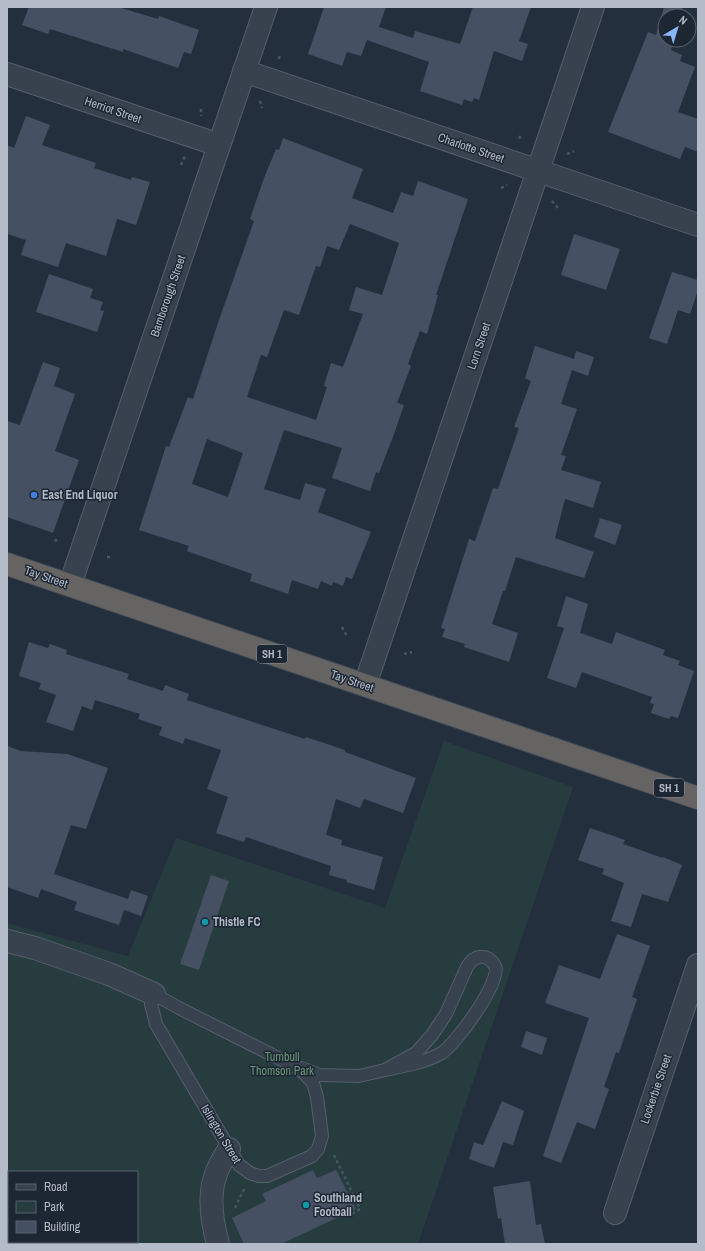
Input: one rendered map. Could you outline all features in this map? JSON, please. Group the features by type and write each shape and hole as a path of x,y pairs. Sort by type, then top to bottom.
{"highway":[{"name":"Tay Street","path":"7,564 698,798"}],"street":[{"name":"Bamborough Street","path":"70,585 266,7"},
{"name":"Lorn Street","path":"364,685 593,7"},
{"name":"Charlotte Street","path":"244,71 698,225"},
{"name":"Herriot Street","path":"7,74 219,145"},
{"path":"7,941 35,948 109,974 154,994"},
{"name":"Lockerbie Street","path":"615,1213 698,965"},
{"path":"218,1244 212,1210 212,1191 216,1174 229,1149"}],"lane":[{"path":"290,1064 320,1075 359,1076 421,1062 442,1053 474,1016 486,996 495,976 496,969 492,961 484,957 476,957 471,960 466,967 446,1014 432,1035 416,1053 385,1070"},
{"path":"154,994 290,1064 304,1073 313,1084 317,1097 322,1136"},
{"name":"Islington Street","path":"154,994 151,1004 156,1024 239,1165 250,1173 259,1176 267,1176 312,1156 318,1149 322,1136"}],"path":[{"path":"259,99 262,108"},
{"path":"519,136 522,142"},
{"path":"567,154 574,151"},
{"path":"181,165 186,155"},
{"path":"501,188 511,184"},
{"path":"550,198 558,208"},
{"path":"107,558 111,557"},
{"path":"342,627 347,636"},
{"path":"404,654 412,652"},
{"path":"322,1136 333,1152 360,1209 345,1218"},
{"path":"233,1211 250,1173"}],"green space":[{"name":"Turnbull Thomson Park","path":"444,741 573,787 418,1244 7,1244 7,923 128,956 176,838 385,908"}],"building":[{"path":"29,7 118,7 158,19 159,16 199,30 191,54 184,52 178,68 123,49 123,52 50,29 48,34 22,25"},
{"path":"324,7 386,7 379,27 413,38 415,31 460,44 473,7 531,7 519,41 528,44 522,61 494,51 479,100 474,98 472,102 464,99 462,105 420,91 429,62 367,40 361,56 347,52 342,66 308,54"},
{"path":"664,7 683,7 683,8"},
{"path":"648,32 656,35 657,32 657,48 672,48 671,50 682,55 680,61 695,67 678,112 698,119 698,152 685,147 680,159 608,132"},
{"path":"26,116 50,125 42,145 96,163 94,168 131,180 132,177 150,182 136,225 117,219 106,256 66,243 58,267 21,255 26,240 7,234 7,145 14,148"},
{"path":"283,138 363,169 352,198 393,213 401,192 413,196 418,181 468,199 436,295 438,295 427,334 420,331 408,364 411,366 397,403 404,405 379,473 376,472 370,491 332,478 342,448 284,430 264,489 300,500 305,483 326,489 318,512 371,532 352,579 346,577 343,586 333,582 332,586 321,581 318,589 292,580 288,594 250,581 252,574 187,551 189,546 139,530 166,446 169,447 188,397 193,399 254,221 250,219 264,178 276,149 279,150","holes":["350,224 399,243 382,295 356,287 349,310 363,314 343,367 331,363 324,386 327,387 316,420 247,397 261,355 267,357 284,310 299,315 316,266 320,267 327,246 339,250","207,439 243,453 228,497 192,484"]},
{"path":"574,234 620,249 606,290 561,275"},
{"path":"672,272 698,280 698,290 690,314 678,310 667,344 649,338"},
{"path":"49,274 93,289 90,298 103,302 100,310 104,311 97,332 36,312"},
{"path":"535,346 574,359 576,351 594,357 588,376 572,370 561,404 577,409 561,455 566,456 561,470 601,482 593,508 565,499 555,538 594,552 584,578 516,557 492,624 518,633 509,662 464,647 465,644 442,637 445,629 441,628 469,539 475,541 493,488 498,489 519,428 514,427 531,381 525,378"},
{"path":"43,362 60,368 54,386 75,394 55,451 79,460 53,533 7,517 7,421 20,425"},
{"path":"600,518 622,525 615,545 594,537"},
{"path":"566,596 588,604 580,633 612,644 616,632 665,650 663,655 680,661 678,665 694,671 678,718 671,716 669,719 651,713 654,704 650,703 652,697 582,672 576,688 547,678 564,628 557,626"},
{"path":"29,642 48,648 50,644 67,650 66,654 129,674 127,679 163,691 165,685 189,694 187,700 305,739 306,737 345,750 345,752 416,778 403,813 364,799 360,808 336,799 326,835 342,840 341,845 383,857 374,890 346,882 347,880 329,875 331,866 246,837 244,842 216,833 228,797 207,789 221,750 185,738 183,744 159,735 162,727 138,719 140,714 95,700 92,710 82,706 73,731 46,722 56,695 39,689 41,683 19,676"},
{"path":"7,746 21,751 67,754 108,768 86,829 71,825 54,874 128,899 131,890 148,896 141,916 124,910 119,925 74,910 77,902 41,889 38,898 7,887"},
{"path":"590,828 625,840 623,844 682,865 668,902 642,894 631,927 611,921 624,883 602,874 604,869 578,860"},
{"name":"Thistle FC","path":"211,875 229,881 199,970 180,964"},
{"path":"617,934 650,946 632,997 637,999 619,1053 616,1052 604,1087 609,1089 595,1129 577,1122 561,1163 543,1156 589,1018 545,1003 559,965 600,979"},
{"path":"526,1031 547,1038 542,1055 521,1047"},
{"path":"502,1101 524,1111 513,1145 503,1142 494,1168 469,1159 474,1142 483,1145"},
{"name":"Southland Football","path":"313,1170 317,1178 336,1170 356,1209 281,1244 244,1244 232,1218 266,1201 262,1194"},
{"path":"530,1181 536,1225 541,1224 545,1244 505,1244 501,1218 498,1219 493,1187"}],"place":[{"name":"East End Liquor","path":"34,495"},
{"name":"Thistle FC","path":"205,922"},
{"name":"Southland Football","path":"306,1205"}]}
